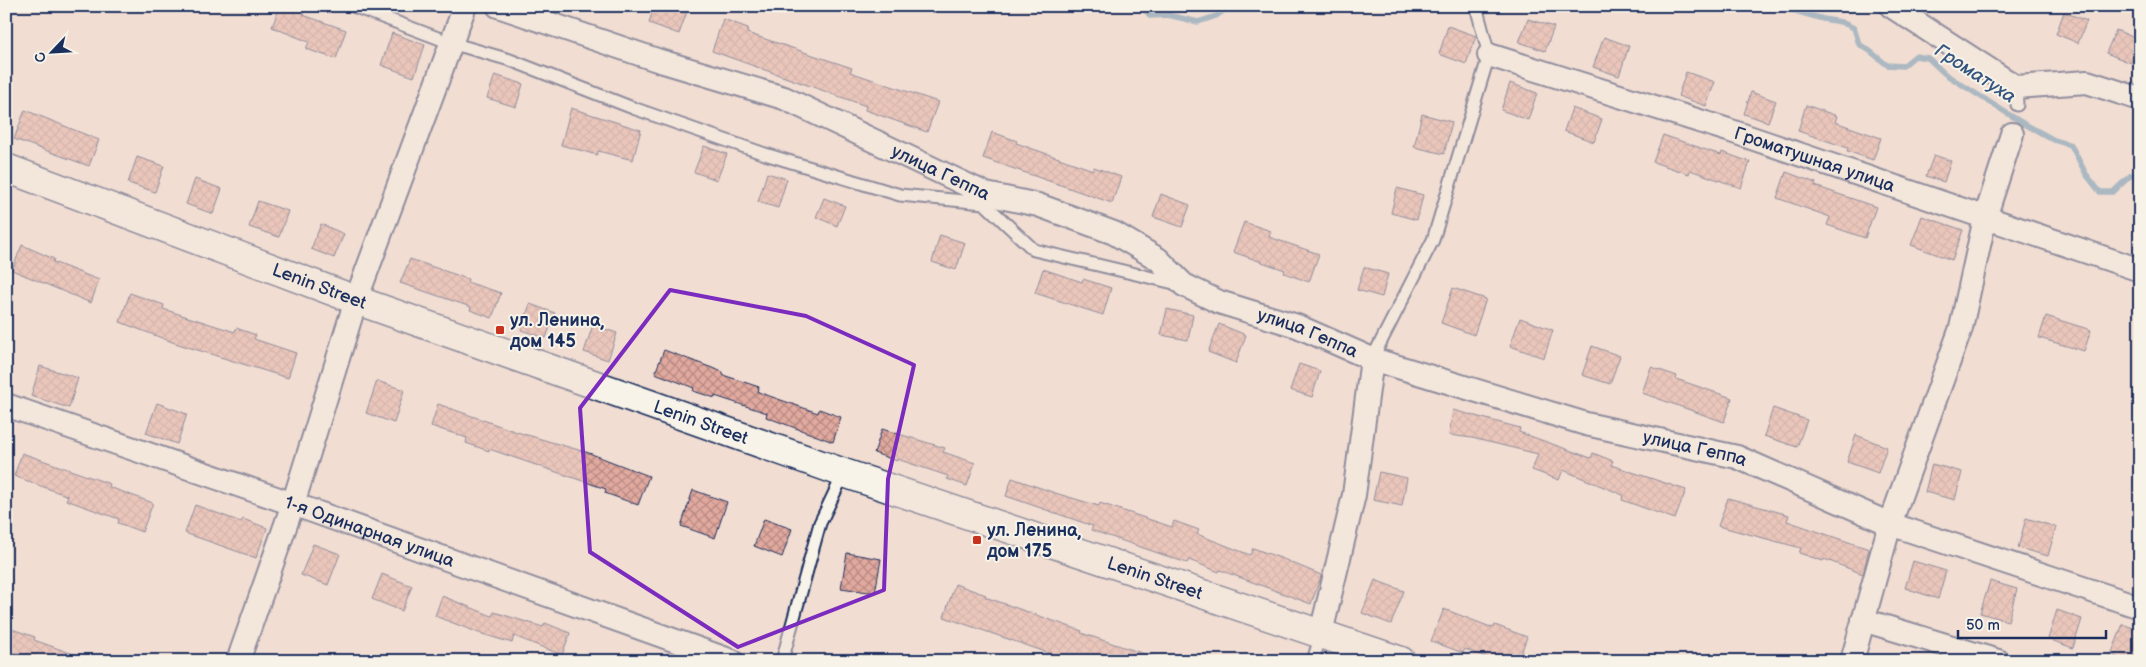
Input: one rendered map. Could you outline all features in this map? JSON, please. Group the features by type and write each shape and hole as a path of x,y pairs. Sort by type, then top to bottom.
{"main road":[{"name":"Lenin Street","path":"6,168 356,300 844,473 1400,661"}],"street":[{"path":"238,661 293,504 356,300 465,6"},
{"name":"улица Геппа","path":"498,6 658,60 784,98 985,199 1038,205 1114,233 1158,259 1184,285 1219,302 1297,326 1372,359 1586,424 1737,457 1890,524 2140,607"},
{"path":"1895,8 2016,96 2087,82 2140,99"},
{"name":"Громатушная улица","path":"1489,55 1728,130 2140,270"},
{"path":"1852,661 1890,524 1961,328 1985,218 2012,134"},
{"path":"1321,633 1354,495 1372,359"},
{"name":"1-я Одинарная улица","path":"6,405 293,504 732,661"},
{"path":"1863,620 1998,661"}],"lane":[{"path":"353,6 451,43 510,60 633,108 765,154 900,195 985,199 1034,250 1184,285"},
{"path":"1372,359 1433,240 1489,55 1475,7"},
{"path":"782,661 820,523 844,473"},
{"path":"1313,661 1321,633"}],"highlighted area":[{"path":"670,290 806,316 914,365 888,479 884,590 738,647 590,552 580,408"}],"building":[{"path":"280,6 291,6 304,11 303,15 346,30 336,59 306,49 309,42 272,27"},
{"path":"654,6 689,6 679,34 649,23"},
{"path":"2064,12 2087,21 2078,43 2056,34"},
{"path":"723,19 748,28 747,33 852,68 850,72 938,102 927,132 865,110 866,106 712,51"},
{"path":"1528,19 1554,27 1545,51 1519,42"},
{"path":"1448,26 1476,36 1466,64 1439,54"},
{"path":"2116,30 2140,40 2131,63 2106,53"},
{"path":"392,33 425,45 414,77 381,65"},
{"path":"1604,37 1629,46 1619,76 1593,67"},
{"path":"1686,72 1715,82 1706,106 1678,96"},
{"path":"495,75 523,84 516,107 487,98"},
{"path":"1510,83 1537,93 1528,120 1501,110"},
{"path":"1751,92 1776,101 1768,122 1744,114"},
{"path":"1806,105 1837,116 1835,122 1881,138 1873,160 1847,151 1848,148 1798,131"},
{"path":"571,108 641,130 633,160 598,151 597,155 561,145"},
{"path":"1572,108 1602,119 1594,142 1564,131"},
{"path":"25,110 99,140 89,166 14,139"},
{"path":"1422,114 1452,122 1444,154 1414,147"},
{"path":"992,132 1017,141 1016,143 1093,170 1094,167 1121,177 1112,203 983,158"},
{"path":"1663,135 1721,155 1722,152 1750,162 1741,188 1690,170 1689,174 1653,162"},
{"path":"704,146 727,154 717,180 694,172"},
{"path":"1934,155 1951,161 1944,182 1926,176"},
{"path":"137,157 164,166 155,192 128,183"},
{"path":"1786,172 1816,183 1815,186 1876,207 1865,238 1827,225 1830,217 1777,198"},
{"path":"767,173 787,179 778,208 758,202"},
{"path":"195,179 222,189 213,214 186,204"},
{"path":"1397,188 1423,195 1417,220 1391,213"},
{"path":"1161,194 1190,205 1182,227 1153,217"},
{"path":"824,198 845,206 837,226 816,217"},
{"path":"258,201 288,211 279,237 249,227"},
{"path":"1922,216 1963,230 1952,260 1911,245"},
{"path":"1244,222 1271,231 1269,237 1319,254 1309,282 1284,273 1285,270 1233,252"},
{"path":"321,224 344,234 334,258 311,249"},
{"path":"940,235 965,243 956,270 932,262"},
{"path":"22,245 54,259 53,262 99,280 91,303 12,270"},
{"path":"410,259 468,279 467,282 501,293 492,318 470,310 471,307 400,283"},
{"path":"1364,267 1388,274 1382,297 1357,290"},
{"path":"1043,269 1082,282 1083,279 1111,288 1103,315 1035,293"},
{"path":"1453,288 1486,299 1474,335 1441,323"},
{"path":"130,293 164,305 163,309 235,332 236,328 256,335 254,339 296,353 288,378 175,343 120,322"},
{"path":"530,304 555,313 546,338 521,330"},
{"path":"1167,309 1193,315 1188,340 1161,335"},
{"path":"2046,316 2091,330 2084,351 2039,338"},
{"path":"1520,318 1553,330 1544,358 1510,346"},
{"path":"1219,324 1246,335 1236,363 1208,352"},
{"path":"593,325 617,333 608,360 584,352"},
{"path":"1592,346 1620,356 1610,384 1582,375"},
{"path":"664,350 723,372 723,375 759,387 758,392 818,413 819,409 841,417 833,442 766,417 767,413 693,391 694,388 655,373"},
{"path":"1299,364 1320,371 1312,397 1290,390"},
{"path":"40,366 78,378 69,408 31,396"},
{"path":"1651,367 1677,376 1676,379 1732,398 1724,422 1642,393"},
{"path":"377,381 404,390 394,423 366,413"},
{"path":"157,403 187,414 177,444 146,433"},
{"path":"438,404 517,432 589,453 649,476 638,505 605,493 606,489 466,443 467,438 431,426"},
{"path":"1773,408 1807,420 1797,447 1764,436"},
{"path":"1453,410 1520,428 1519,432 1591,458 1593,453 1613,461 1611,465 1686,490 1675,519 1622,500 1623,495 1563,470 1559,480 1532,470 1538,454 1472,438 1449,435"},
{"path":"882,429 945,448 943,452 975,463 967,486 947,479 948,476 874,453"},
{"path":"1856,435 1887,447 1878,473 1847,462"},
{"path":"22,453 110,484 109,487 153,503 142,532 118,523 119,519 66,500 68,496 14,476"},
{"path":"1932,464 1962,472 1955,500 1925,492"},
{"path":"1379,472 1407,478 1402,506 1373,500"},
{"path":"1012,478 1099,506 1100,503 1172,527 1174,521 1199,530 1197,534 1250,555 1253,548 1321,575 1311,604 1220,570 1219,572 1189,560 1187,563 1091,530 1093,526 1006,496"},
{"path":"693,490 727,502 715,538 681,526"},
{"path":"1728,498 1789,515 1787,521 1869,549 1863,574 1824,559 1823,561 1799,553 1801,548 1718,526"},
{"path":"195,505 241,522 243,519 267,528 256,558 185,533"},
{"path":"2026,518 2056,527 2048,556 2018,548"},
{"path":"764,519 792,529 782,557 754,546"},
{"path":"313,544 340,554 328,585 301,575"},
{"path":"847,553 881,559 875,593 841,588"},
{"path":"1913,561 1946,571 1938,599 1905,588"},
{"path":"382,574 412,586 402,611 372,599"},
{"path":"1375,580 1404,591 1391,624 1362,613"},
{"path":"1990,581 2017,589 2008,621 1980,613"},
{"path":"955,584 986,595 985,597 1082,631 1081,633 1157,658 1156,661 1072,661 944,617"},
{"path":"442,596 492,616 494,612 543,627 545,623 570,633 562,655 514,636 512,643 435,616"},
{"path":"1444,609 1493,628 1495,625 1527,637 1518,661 1495,661 1465,649 1463,653 1431,641"},
{"path":"2057,610 2082,619 2073,648 2048,639"},
{"path":"2123,624 2140,631 2140,661 2125,661 2111,655"},
{"path":"6,627 35,637 34,640 87,659 86,661 38,661 6,650"}],"waterway":[{"name":"Громатуха","path":"1143,6 1150,16 1168,15 1198,22 1216,16 1230,6"},
{"name":"Громатуха","path":"1778,6 1823,19 1841,22 1854,28 1859,44 1887,65 1903,66 1915,56 1928,58 1945,74 2021,122 2054,140 2071,145 2086,174 2100,192 2113,192 2130,176 2140,173"}],"place":[{"name":"ул. Ленина, дом 145","path":"500,330"},
{"name":"ул. Ленина, дом 175","path":"977,540"}]}
